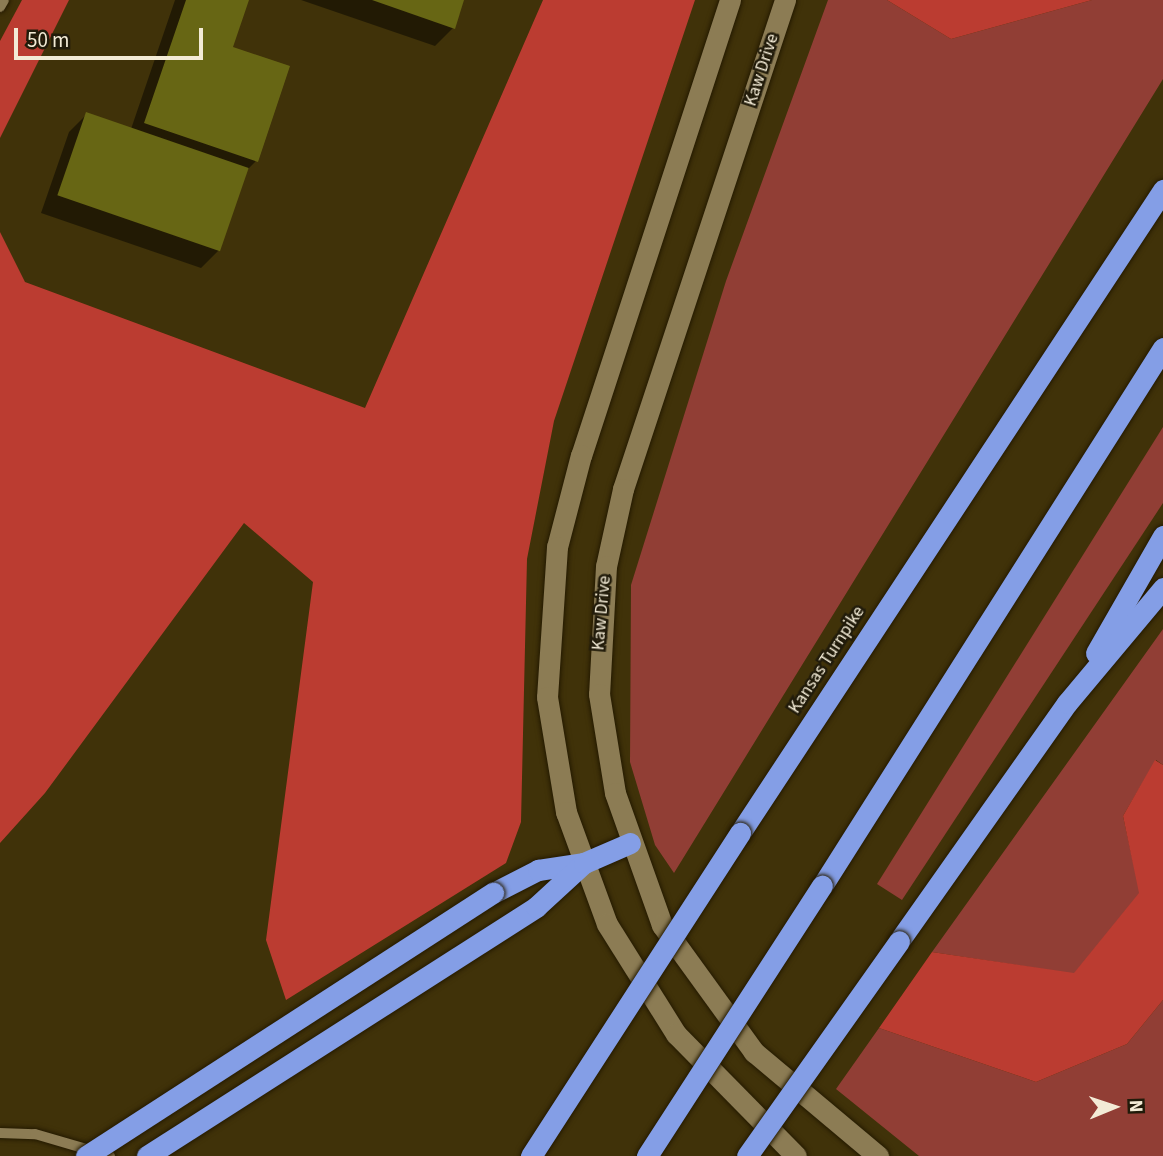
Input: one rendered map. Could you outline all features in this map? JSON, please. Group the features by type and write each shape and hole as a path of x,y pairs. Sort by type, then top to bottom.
{"highway":[{"name":"Kansas Turnpike","path":"531,1156 1158,198 1163,184"},
{"path":"647,1156 822,886 1163,348"},
{"path":"1067,703 1163,536"},
{"path":"747,1156 1067,703 1163,588"},
{"path":"86,1156 493,893 538,870 584,863 630,843"},
{"path":"147,1156 513,921 584,863"}],"main road":[{"path":"730,0 556,547 548,697 566,811 607,925 676,1034 796,1156"},
{"name":"Kaw Drive","path":"785,0 623,489 606,566 599,694 630,843 662,925 701,986 754,1052 878,1156"}],"lane":[{"path":"0,7 4,0"},
{"path":"0,1133 35,1134 110,1156"}],"shaded area":[{"path":"22,0 69,0 0,138 0,41"},
{"path":"543,0 695,0 554,421 527,559 521,822 506,863 286,1000 266,940 313,582 244,523 45,793 0,843 0,232 25,282 365,408"},
{"path":"828,0 887,0 951,39 1092,0 1163,0 1163,79 674,873 655,845 630,762 631,585 726,281"},
{"path":"887,0 1092,0 951,39"},
{"path":"1163,427 1163,503 902,900 877,884"},
{"path":"1163,629 1163,765 1156,760 1123,816 1140,893 1074,974 932,952"},
{"path":"1155,760 1163,765 1163,1000 1127,1044 1036,1082 879,1028 932,952 1074,973 1139,893 1123,816"},
{"path":"1163,1000 1163,1156 919,1156 836,1089 879,1028 1036,1082 1127,1044"}],"building":[{"path":"186,0 249,0 233,47 290,66 258,162 144,123"},
{"path":"372,0 464,0 455,29"},
{"path":"86,112 249,168 220,251 57,195"}]}
